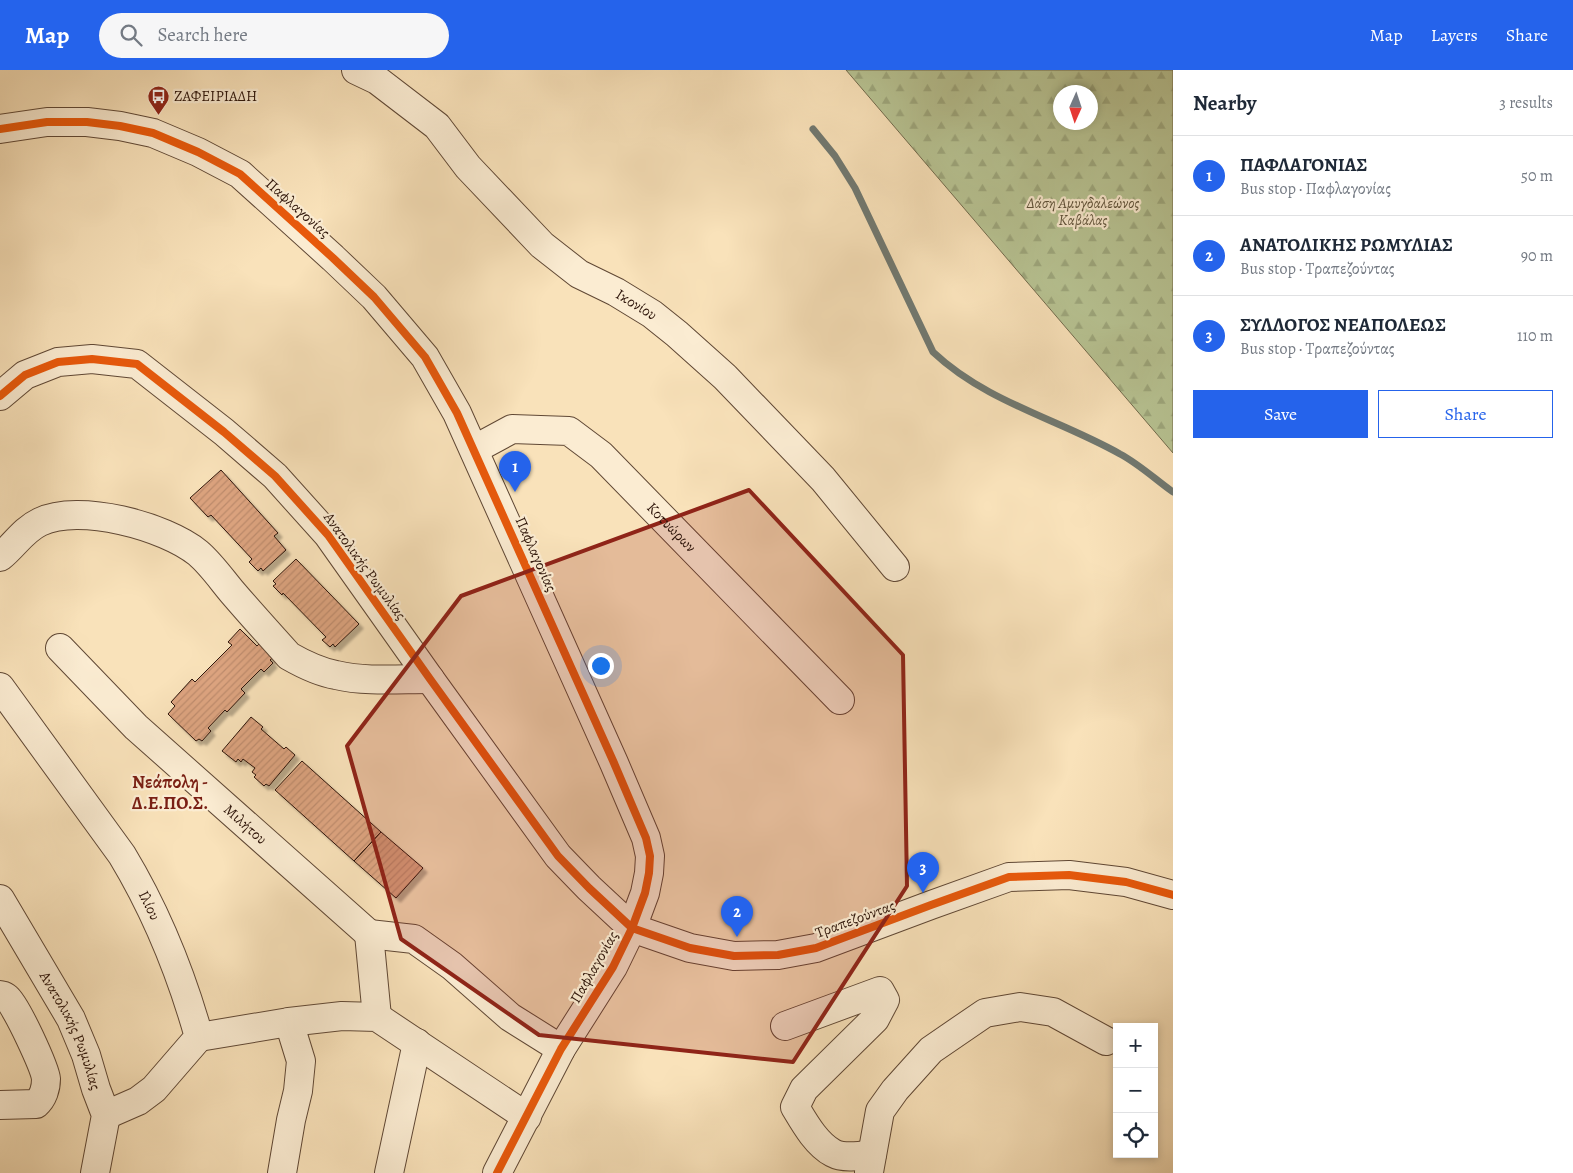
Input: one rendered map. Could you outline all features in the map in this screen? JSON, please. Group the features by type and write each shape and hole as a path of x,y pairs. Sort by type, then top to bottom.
{"street":[{"name":"Ικονίου","path":"356,70 377,80 437,126 468,167 542,245 579,274 616,292 652,314 725,377 823,479 895,567"},
{"name":"Παφλαγονίας","path":"0,129 47,122 87,122 120,126 153,133 198,152 240,174 374,297 424,357 457,412 475,449 646,838 650,856 649,873 640,908 632,928 613,967 561,1049 497,1173"},
{"name":"Ανατολικής Ρωμυλίας","path":"0,396 25,375 58,362 92,359 137,364 224,432 275,476 328,535 558,856 632,928"},
{"name":"Κοτυώρων","path":"475,449 512,430 569,431 601,455 840,700"},
{"path":"0,557 9,550 26,530 55,516 85,514 133,524 170,536 198,553 289,656 307,666 335,675 366,680 430,679"},
{"name":"Μιλήτου","path":"60,648 136,727 370,934"},
{"name":"Ιλίου","path":"0,686 122,855 136,879 156,916 178,968 199,1037"},
{"name":"Τραπεζούντας","path":"632,928 690,948 734,956 778,955 816,948 1009,877 1069,875 1126,882 1173,895"},
{"name":"Ανατολικής Ρωμυλίας","path":"4,914 71,1019 86,1055 106,1115"},
{"path":"378,1017 370,934 414,939 452,966 510,1017 561,1049"},
{"path":"786,1026 880,991 884,1000 876,1019 804,1089 795,1107 815,1137 833,1153 853,1156 870,1164 880,1111 895,1090 931,1050 985,1013 1020,1007 1053,1012 1106,1041"},
{"path":"0,995 9,999 17,1013 43,1068 46,1081 42,1097 36,1104 0,1105"},
{"path":"95,1173 106,1115 138,1101 154,1089 199,1037 289,1022 342,1016 378,1017 527,1117"},
{"path":"282,1173 298,1091 301,1061 289,1022"},
{"path":"389,1173 417,1043"}],"highlighted area":[{"path":"749,490 903,655 907,886 793,1062 539,1035 401,939 347,746 461,596"}],"green space":[{"name":"Δάση Αμυγδαλεώνος Καβάλας","path":"846,70 1173,70 1173,453"}],"building":[{"path":"221,470 278,533 274,536 286,550 263,571 261,568 258,571 249,562 252,559 211,515 208,517 190,498"},
{"path":"296,559 359,624 335,647 333,644 330,647 322,640 326,637 283,593 282,595 273,586 276,584 273,581"},
{"path":"240,629 257,646 261,642 275,656 270,660 273,663 264,672 261,669 241,689 245,693 208,728 211,731 202,741 199,739 196,741 168,714 175,706 171,702 192,679 195,682 232,645 228,642"},
{"path":"251,717 263,727 261,729 284,749 286,747 295,755 269,786 266,784 264,786 254,777 256,775 252,772 255,768 243,759 241,762 238,759 236,762 222,751"},
{"path":"302,761 381,832 354,861 275,790"},
{"path":"381,832 423,868 396,898 354,861"}],"waterway":[{"path":"813,129 835,156 855,188 933,352 954,369 999,397 1127,458 1173,492"}],"cycle path":[{"path":"0,129 47,122 87,122 120,126 153,133 198,152 240,174 374,297 425,357 457,413 614,763 646,838 650,856 645,893 632,928 613,967 561,1049 497,1173"},
{"path":"0,396 25,375 58,362 92,359 137,364 224,432 275,476 328,535 558,856 632,928 690,948 734,956 778,955 816,948 1009,877 1069,875 1126,882 1173,895"}],"place":[{"name":"ΖΑΦΕΙΡΙΑΔΗ","path":"158,115"},
{"name":"ΠΑΦΛΑΓΟΝΙΑΣ","path":"515,492"},
{"name":"ΣΥΛΛΟΓΟΣ ΝΕΑΠΟΛΕΩΣ","path":"923,893"},
{"name":"ΑΝΑΤΟΛΙΚΗΣ ΡΩΜΥΛΙΑΣ","path":"737,937"}],"district":[{"name":"Νεάπολη - Δ.Ε.ΠΟ.Σ.","path":"170,792"}]}
